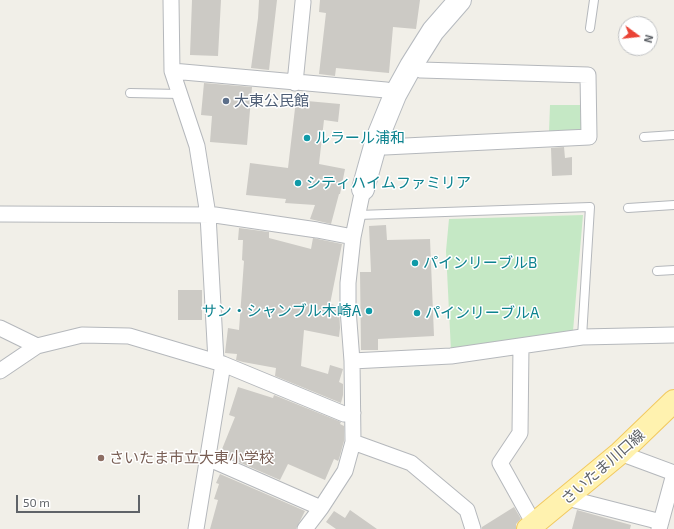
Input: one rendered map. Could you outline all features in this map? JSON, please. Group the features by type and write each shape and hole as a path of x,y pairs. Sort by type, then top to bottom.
{"main road":[{"name":"さいたま川口線","path":"531,527 620,453 674,401"}],"street":[{"path":"171,0 172,71 197,146 208,215 219,362 207,458 196,529"},
{"path":"305,529 321,508 345,471 353,442 352,361 348,289 353,237 363,189 375,146 395,95 411,66 433,31 460,0"},
{"path":"295,83 303,2"},
{"path":"375,146 385,147 589,137 588,75 421,70 411,66"},
{"path":"172,71 386,90 395,95"},
{"path":"0,214 208,215 309,229 353,237"},
{"path":"0,328 37,346"},
{"path":"0,371 37,346 82,335 129,336 219,362 344,414 353,412"},
{"path":"352,361 451,356 582,337 674,335"},
{"path":"521,346 520,433 500,463 531,527"},
{"path":"353,442 411,463 467,510 473,529"},
{"path":"570,496 575,500 660,526 674,473 620,453"},
{"path":"207,458 321,508"}],"lane":[{"path":"590,28 594,0"},
{"path":"130,93 180,94"},
{"path":"644,137 674,135"},
{"path":"628,208 674,205"},
{"path":"358,215 590,207 582,337"},
{"path":"657,272 674,270"}],"green space":[{"path":"550,105 585,105 585,130 549,132"},
{"path":"583,215 573,331 451,351 446,251 449,219"}],"building":[{"path":"192,0 221,0 218,56 190,55"},
{"path":"259,0 277,0 269,70 251,68"},
{"path":"320,0 420,0 416,29 393,27 389,73 336,68 335,76 319,74 326,13 319,12"},
{"name":"大東公民館","path":"204,83 252,87 247,145 210,142 212,116 201,115"},
{"path":"296,100 340,104 338,122 324,120 319,164 345,169 340,194 331,224 310,219 315,205 285,203 286,199 246,195 250,163 288,168"},
{"path":"564,147 565,158 572,157 572,175 552,176 551,148"},
{"path":"386,225 387,240 430,239 434,336 378,339 378,350 361,350 360,272 371,272 369,226"},
{"path":"239,228 269,232 269,238 311,249 313,238 342,244 330,304 339,306 339,337 304,330 301,366 328,374 330,365 343,369 339,382 343,384 341,403 275,376 276,368 236,360 237,354 225,353 228,328 239,330 244,261 242,260 243,240 238,240"},
{"path":"178,290 202,290 202,320 178,320"},
{"path":"238,387 273,398 274,395 341,422 340,424 344,426 344,441 339,459 338,461 334,459 325,480 288,464 280,480 220,454 235,417 229,415"},
{"path":"220,474 305,511 296,529 210,529 218,500 214,499 219,484 216,483"},
{"path":"514,507 521,519 516,524 516,529 482,529 482,527"},
{"path":"350,510 377,529 336,529 326,522 334,511 345,518"},
{"path":"577,510 631,525 630,529 572,529"}],"place":[{"name":"大東公民館","path":"226,101"},
{"name":"ルラール浦和","path":"307,138"},
{"name":"シティハイムファミリア","path":"298,183"},
{"name":"パインリーブルB","path":"415,263"},
{"name":"サン・シャンブル木崎A","path":"369,311"},
{"name":"パインリーブルA","path":"417,313"},
{"name":"さいたま市立大東小学校","path":"101,458"}]}
